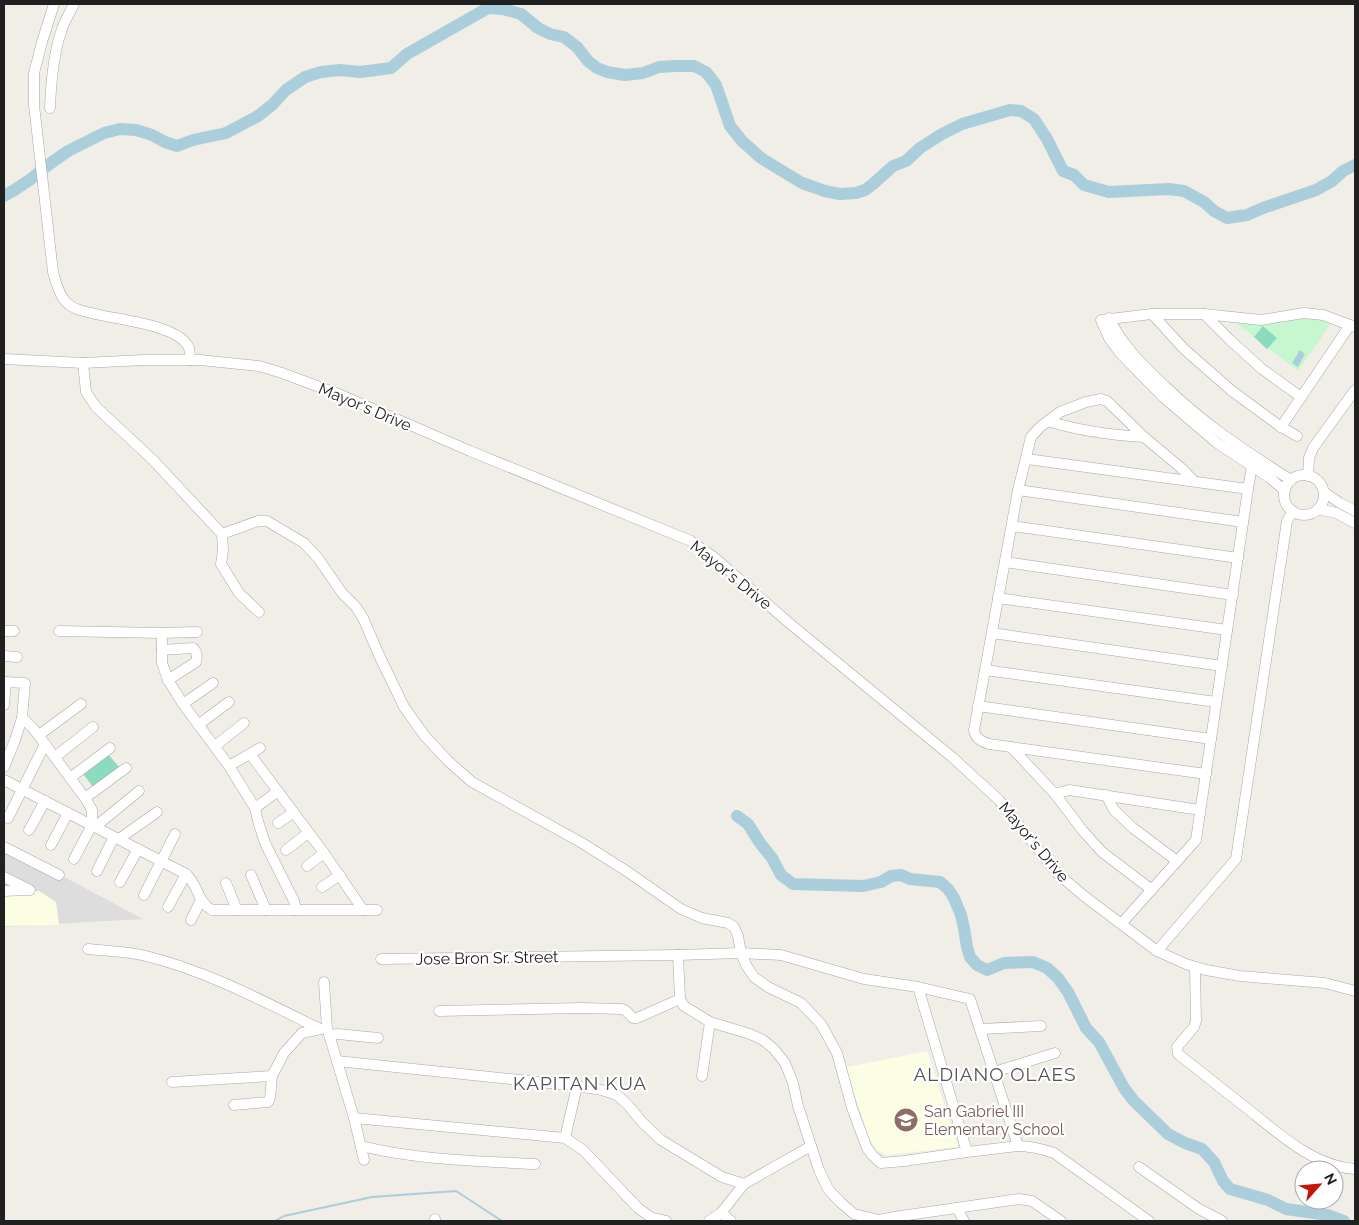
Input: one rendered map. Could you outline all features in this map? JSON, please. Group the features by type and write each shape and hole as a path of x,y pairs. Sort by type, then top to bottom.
{"street":[{"path":"54,4 34,73 34,105 53,272 61,294 66,302 79,311 157,327 174,333 185,342 190,350 190,360"},
{"path":"50,108 51,81 56,52 62,28 74,4"},
{"path":"1281,426 1353,326 1323,315 1304,313 1261,320 1204,314 1152,314 1109,318 1117,334 1141,365 1285,491"},
{"path":"1152,314 1184,350 1232,391 1297,436"},
{"path":"1204,314 1262,369 1301,397"},
{"name":"Mayor's Drive","path":"4,359 83,363 200,360 259,366 355,401 470,452 691,540 715,558 788,622 952,757 999,800 1057,873 1084,896 1157,951 1195,967 1240,976 1326,983 1355,991"},
{"path":"83,363 86,392 96,407 153,460 222,534 223,550 221,564 239,593 259,612"},
{"path":"1308,476 1309,458 1313,448 1355,390"},
{"path":"1194,481 1144,438 1107,401 1101,399 1086,402 1060,412 1040,427 1032,437 1018,490 974,734 983,742 990,744 1206,774"},
{"path":"1048,421 1072,428 1144,438"},
{"path":"1027,459 1248,489"},
{"path":"1254,462 1292,480"},
{"path":"1121,924 1196,840 1248,489 1254,462"},
{"path":"1324,492 1322,504 1313,513 1307,515 1292,512 1284,497 1287,485 1292,480 1296,477 1308,476 1318,482 1324,492 1340,504 1355,511"},
{"path":"1018,490 1243,522"},
{"path":"1318,509 1336,513 1355,522"},
{"path":"1157,951 1236,859 1287,521 1292,512"},
{"path":"222,534 258,520 267,521 304,543 318,558 342,593 356,607 363,618 404,707 424,735 472,782 582,843 681,909 702,918 728,923 734,927 738,936 740,953 754,977 768,987 801,1003 821,1024 837,1053 852,1108 867,1148 881,1163 1018,1146 1054,1152 1148,1221"},
{"path":"1012,526 1238,558"},
{"path":"1005,562 1233,594"},
{"path":"998,598 1227,630"},
{"path":"59,631 197,632"},
{"path":"162,633 162,663 168,680 183,704 229,766 255,808 265,843 294,901 296,910"},
{"path":"992,634 1222,666"},
{"path":"162,650 193,648 198,657 196,662 168,680"},
{"path":"4,656 17,657"},
{"path":"985,670 1216,702"},
{"path":"4,705 5,682 25,683 22,718 4,767"},
{"path":"183,704 213,683"},
{"path":"198,724 229,702"},
{"path":"38,735 81,704"},
{"path":"978,706 1211,739"},
{"path":"22,718 32,727 85,798 92,810 93,826"},
{"path":"215,746 244,723"},
{"path":"55,757 93,728"},
{"path":"8,818 45,744"},
{"path":"1011,747 1055,794 1083,831 1102,852 1152,890"},
{"path":"70,778 110,748"},
{"path":"229,766 260,748"},
{"path":"250,754 364,910"},
{"path":"85,798 126,768"},
{"path":"4,780 186,874 191,878 206,907 212,910 377,910"},
{"path":"1055,794 1069,790 1200,810"},
{"path":"74,859 93,826 139,791"},
{"path":"255,808 277,792"},
{"path":"1106,795 1114,810 1133,828 1177,861"},
{"path":"29,830 45,801"},
{"path":"97,871 117,838 157,812"},
{"path":"51,845 68,813"},
{"path":"278,823 293,813"},
{"path":"286,850 308,833"},
{"path":"144,895 175,834"},
{"path":"4,847 59,876"},
{"path":"120,882 138,849"},
{"path":"307,866 324,853"},
{"path":"168,908 186,874"},
{"path":"252,875 266,910"},
{"path":"322,887 340,875"},
{"path":"4,877 30,890 4,891"},
{"path":"226,883 237,910"},
{"path":"191,920 201,900"},
{"path":"88,949 143,955 173,964 242,990 325,1031 378,1038"},
{"name":"Jose Bron Sr. Street","path":"381,959 678,956 740,953 781,954 864,979 918,987 970,999 980,1029"},
{"path":"678,956 680,999 684,1006 710,1022 750,1034 763,1040 774,1049 785,1064 793,1083 798,1106 819,1170 828,1188 854,1214 879,1221 1019,1199 1032,1201 1057,1220"},
{"path":"1195,967 1196,1021 1194,1027 1177,1047 1178,1054 1283,1138 1328,1164 1355,1169"},
{"path":"324,982 325,1031 337,1061 364,1160"},
{"path":"918,987 967,1152"},
{"path":"439,1010 622,1009 633,1018 637,1018 680,999"},
{"path":"702,1076 710,1022"},
{"path":"1018,1146 980,1029 1041,1026"},
{"path":"234,1105 268,1102 272,1076 284,1052 302,1033 325,1031"},
{"path":"994,1072 1055,1053"},
{"path":"337,1061 602,1090 617,1095 661,1140 722,1177 744,1184"},
{"path":"172,1082 272,1076"},
{"path":"565,1138 577,1086"},
{"path":"354,1118 565,1138 583,1150 638,1208 652,1218 666,1221"},
{"path":"361,1146 389,1153 450,1160 535,1164"},
{"path":"709,1221 721,1213 744,1184 811,1146"},
{"path":"1139,1167 1199,1209 1222,1221"},
{"path":"957,1208 964,1221"},
{"path":"721,1213 731,1221"}],"shaded area":[{"path":"4,845 143,919 4,927"},
{"path":"39,891 56,902 59,925 4,926 4,892"},
{"name":"San Gabriel III Elementary School","path":"927,1051 958,1147 886,1155 877,1150 869,1139 857,1101 843,1068"}],"green space":[{"path":"1315,317 1331,323 1298,371 1235,322 1277,323 1296,318"},
{"path":"1263,326 1277,338 1267,349 1254,337"},
{"path":"108,754 119,767 94,788 83,774"}],"water":[{"path":"1300,350 1305,354 1298,367 1292,363"}],"waterway":[{"path":"4,196 31,179 68,151 104,133 120,129 136,130 177,146 193,140 226,133 258,116 286,90 305,77 321,72 340,70 360,72 391,68 407,54 488,8 503,9 521,14 538,28 550,34 564,37 577,47 588,61 597,68 607,72 625,75 643,73 659,67 676,66 694,66 706,72 716,85 730,126 742,141 761,158 802,183 840,194 856,193 865,190 893,166 906,161 920,148 962,124 1010,110 1021,111 1034,119 1047,139 1063,171 1074,175 1084,185 1109,192 1169,189 1184,191 1227,218 1247,215 1316,190 1355,165"},
{"path":"737,816 748,824 772,858 781,875 793,884 863,886 881,882 891,876 901,875 910,879 940,882 954,898 961,915 970,957 977,965 987,970 1004,963 1033,962 1047,968 1058,978 1068,992 1086,1028 1099,1042 1124,1088 1134,1101 1168,1134 1202,1149 1214,1162 1223,1181 1230,1189 1268,1200 1286,1209 1328,1215 1344,1221"},
{"path":"275,1221 284,1216 372,1197 456,1191 502,1221"}],"place":[{"name":"San Gabriel III Elementary School","path":"906,1120"}],"district":[{"name":"ALDIANO OLAES","path":"995,1074"},
{"name":"KAPITAN KUA","path":"580,1083"}]}
